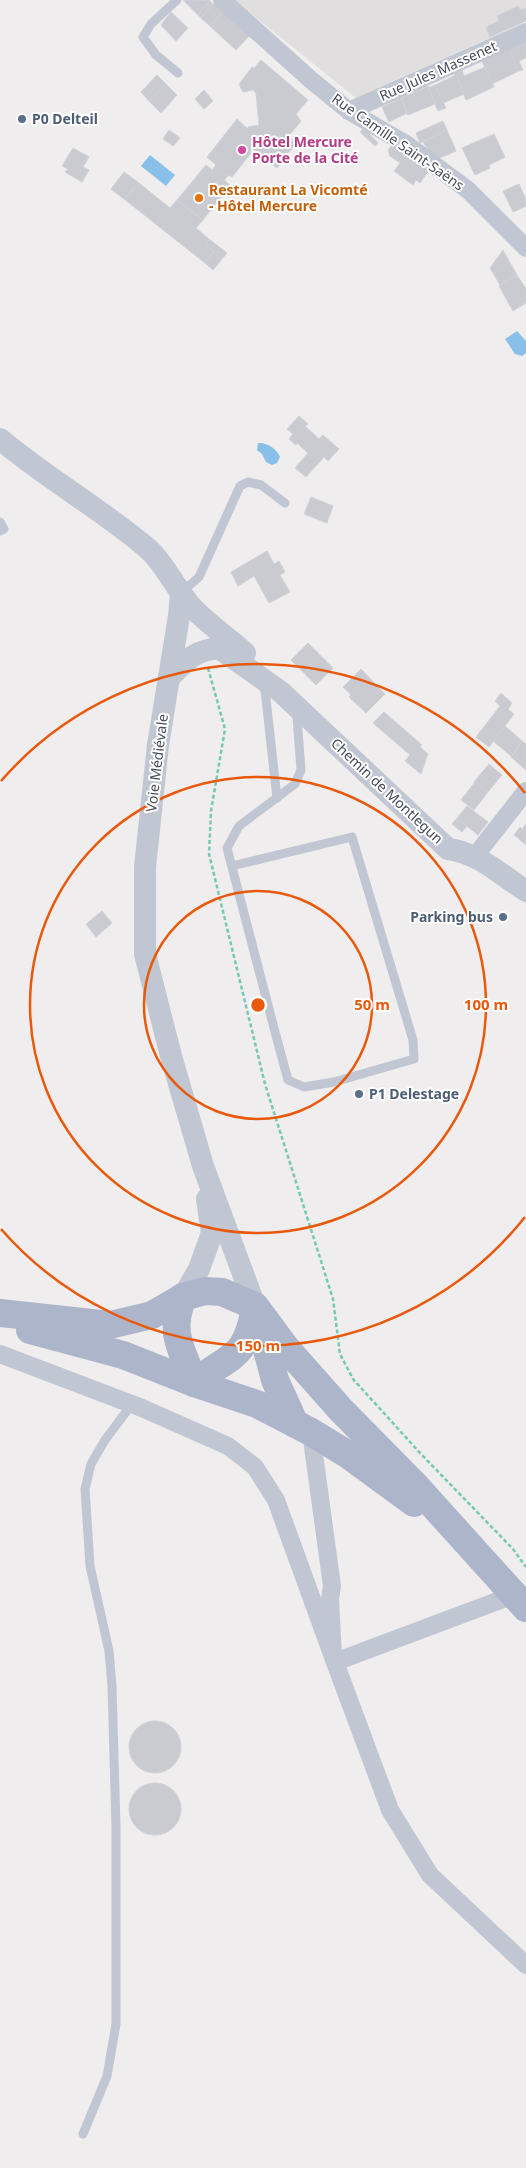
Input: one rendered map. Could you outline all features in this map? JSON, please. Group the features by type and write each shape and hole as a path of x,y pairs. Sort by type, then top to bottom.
{"main road":[{"path":"0,1313 110,1325 152,1315 183,1297 205,1291 222,1292 255,1306 286,1348 341,1410 413,1483 521,1605"},
{"path":"183,1297 177,1313 175,1328 177,1341 194,1383"},
{"path":"194,1383 239,1351 250,1334 255,1306"},
{"path":"255,1306 275,1380 303,1428"},
{"path":"0,1322 123,1354 194,1383 257,1404 303,1428 347,1454 411,1501 521,1605"}],"street":[{"name":"Rue Camille Saint-Saëns","path":"222,0 311,80 349,111 406,144 468,190 525,244"},
{"name":"Rue Jules Massenet","path":"349,111 526,32"},
{"path":"0,440 27,462 143,544 164,567 180,605"},
{"name":"Chemin de Montlegun","path":"180,605 190,626 211,649 255,673 284,695"},
{"name":"Chemin de Montlegun","path":"180,605 198,614 232,640 284,695 448,849 475,856 526,892"},
{"name":"Voie Médiévale","path":"180,605 158,746 145,868 145,954 171,1056 203,1166"},
{"path":"170,678 190,656 211,649"},
{"path":"475,856 526,791"},
{"path":"183,1297 199,1269 212,1233 203,1166"},
{"path":"203,1166 255,1306"},
{"path":"0,1354 132,1404 228,1446 255,1467 276,1500 390,1810 430,1875 526,1965"},
{"path":"303,1428 332,1586 330,1598 334,1659"},
{"path":"334,1659 521,1605"}],"lane":[{"path":"177,0 151,24 143,37 156,56 178,73"},
{"path":"180,605 199,577 240,486 248,482 261,485 285,503"},
{"path":"0,522 4,529 0,531"},
{"path":"255,673 265,690 277,798"},
{"path":"232,866 352,837 413,1040 414,1059 326,1084 304,1087 288,1080 227,848 239,826 295,784 301,770 297,717 284,695"},
{"path":"83,2134 107,2076 116,2024 116,1827 112,1686 109,1651 90,1566 85,1489 90,1464 132,1404"}],"path":[{"path":"211,649 225,728 211,811 208,854 265,1084 333,1299 340,1354 352,1379 512,1549 526,1567"}],"shaded area":[{"path":"234,0 526,0 526,21 356,98"}],"water":[{"path":"150,155 175,175 166,186 141,166"},
{"path":"517,331 526,341 526,353 522,356 515,354 505,339"},
{"path":"258,443 268,445 277,451 280,457 277,463 272,465 266,462 262,454 257,450"}],"building":[{"path":"183,0 208,0 210,1 198,15"},
{"path":"210,1 213,4 201,18 198,15"},
{"path":"213,4 223,11 210,26 201,18"},
{"path":"518,6 521,10 526,8 526,21 490,37 486,27 499,21 497,16"},
{"path":"223,11 251,34 236,50 210,26"},
{"path":"171,12 188,28 176,41 161,25"},
{"path":"526,41 526,58 519,61 523,70 519,71 509,49"},
{"path":"509,49 519,71 492,84 482,61"},
{"path":"261,60 308,100 296,114 301,121 281,145 289,152 277,168 250,146 251,153 232,177 229,175 224,180 230,185 203,220 177,200 206,165 212,170 216,165 207,157 237,119 248,129 248,127 259,125 256,93 253,90 243,92 239,84 252,67 254,68"},
{"path":"485,67 494,87 466,100 454,73 462,70 464,76"},
{"path":"157,75 166,84 149,101 141,92"},
{"path":"456,75 464,94 443,103 435,85"},
{"path":"166,84 177,95 161,113 149,101"},
{"path":"435,85 446,108 438,111 428,88"},
{"path":"428,86 435,104 408,115 401,98"},
{"path":"204,90 213,101 204,109 195,99"},
{"path":"401,98 407,113 389,122 382,107"},
{"path":"443,121 447,130 420,143 416,133"},
{"path":"364,128 378,143 375,146 360,132"},
{"path":"169,130 180,138 173,146 163,139"},
{"path":"447,130 456,151 435,160 423,142"},
{"path":"494,134 505,157 489,165 490,168 475,175 462,148"},
{"path":"288,137 296,144 289,152 281,145"},
{"path":"393,143 429,170 420,183 416,180 413,185 394,171 400,163 390,156 388,150"},
{"path":"73,148 89,157 83,167 89,170 82,182 65,172 68,169 62,166"},
{"path":"124,172 139,183 124,199 111,189"},
{"path":"139,183 170,208 177,200 203,220 196,228 209,239 205,245 214,252 205,263 124,199"},
{"path":"519,184 526,200 526,206 513,212 503,191"},
{"path":"209,239 227,253 213,270 205,263 214,252 205,245"},
{"path":"503,250 517,275 500,285 490,268"},
{"path":"517,275 526,289 526,303 513,311 499,286"},
{"path":"299,416 308,424 305,426 319,439 323,435 339,449 328,461 324,457 306,477 295,468 308,453 297,443 296,445 289,439 293,434 287,429"},
{"path":"311,497 333,506 327,523 304,514"},
{"path":"267,551 274,564 279,561 285,572 280,575 290,592 269,603 254,576 238,586 231,572"},
{"path":"308,643 333,668 316,685 291,660"},
{"path":"361,669 385,694 366,713 349,697 351,695 343,687"},
{"path":"501,693 512,703 508,709 514,714 489,747 476,737 500,706 495,701"},
{"path":"384,712 422,745 420,747 428,754 421,774 405,761 410,755 373,723"},
{"path":"505,726 522,741 511,756 493,741"},
{"path":"522,741 526,744 526,770 511,757"},
{"path":"489,764 502,775 488,792 474,782"},
{"path":"475,782 488,792 474,810 461,800"},
{"path":"467,806 488,822 478,835 457,818"},
{"path":"457,818 467,826 462,832 452,824"},
{"path":"526,824 526,845 514,835 520,827 522,829"},
{"path":"102,911 112,923 96,937 86,924"},
{"path":"155,1721 165,1723 173,1729 179,1737 181,1747 179,1757 173,1765 165,1771 155,1773 145,1771 137,1765 131,1757 129,1747 131,1737 137,1729 145,1723"},
{"path":"150,1783 160,1783 174,1790 181,1804 181,1814 174,1828 160,1835 150,1835 140,1831 133,1824 129,1814 129,1804 133,1794 140,1787"}],"place":[{"name":"P0 Delteil","path":"22,119"},
{"name":"Hôtel Mercure Porte de la Cité","path":"242,150"},
{"name":"Restaurant La Vicomté - Hôtel Mercure","path":"199,198"},
{"name":"Parking bus","path":"503,917"},
{"name":"P1 Delestage","path":"359,1094"}]}
